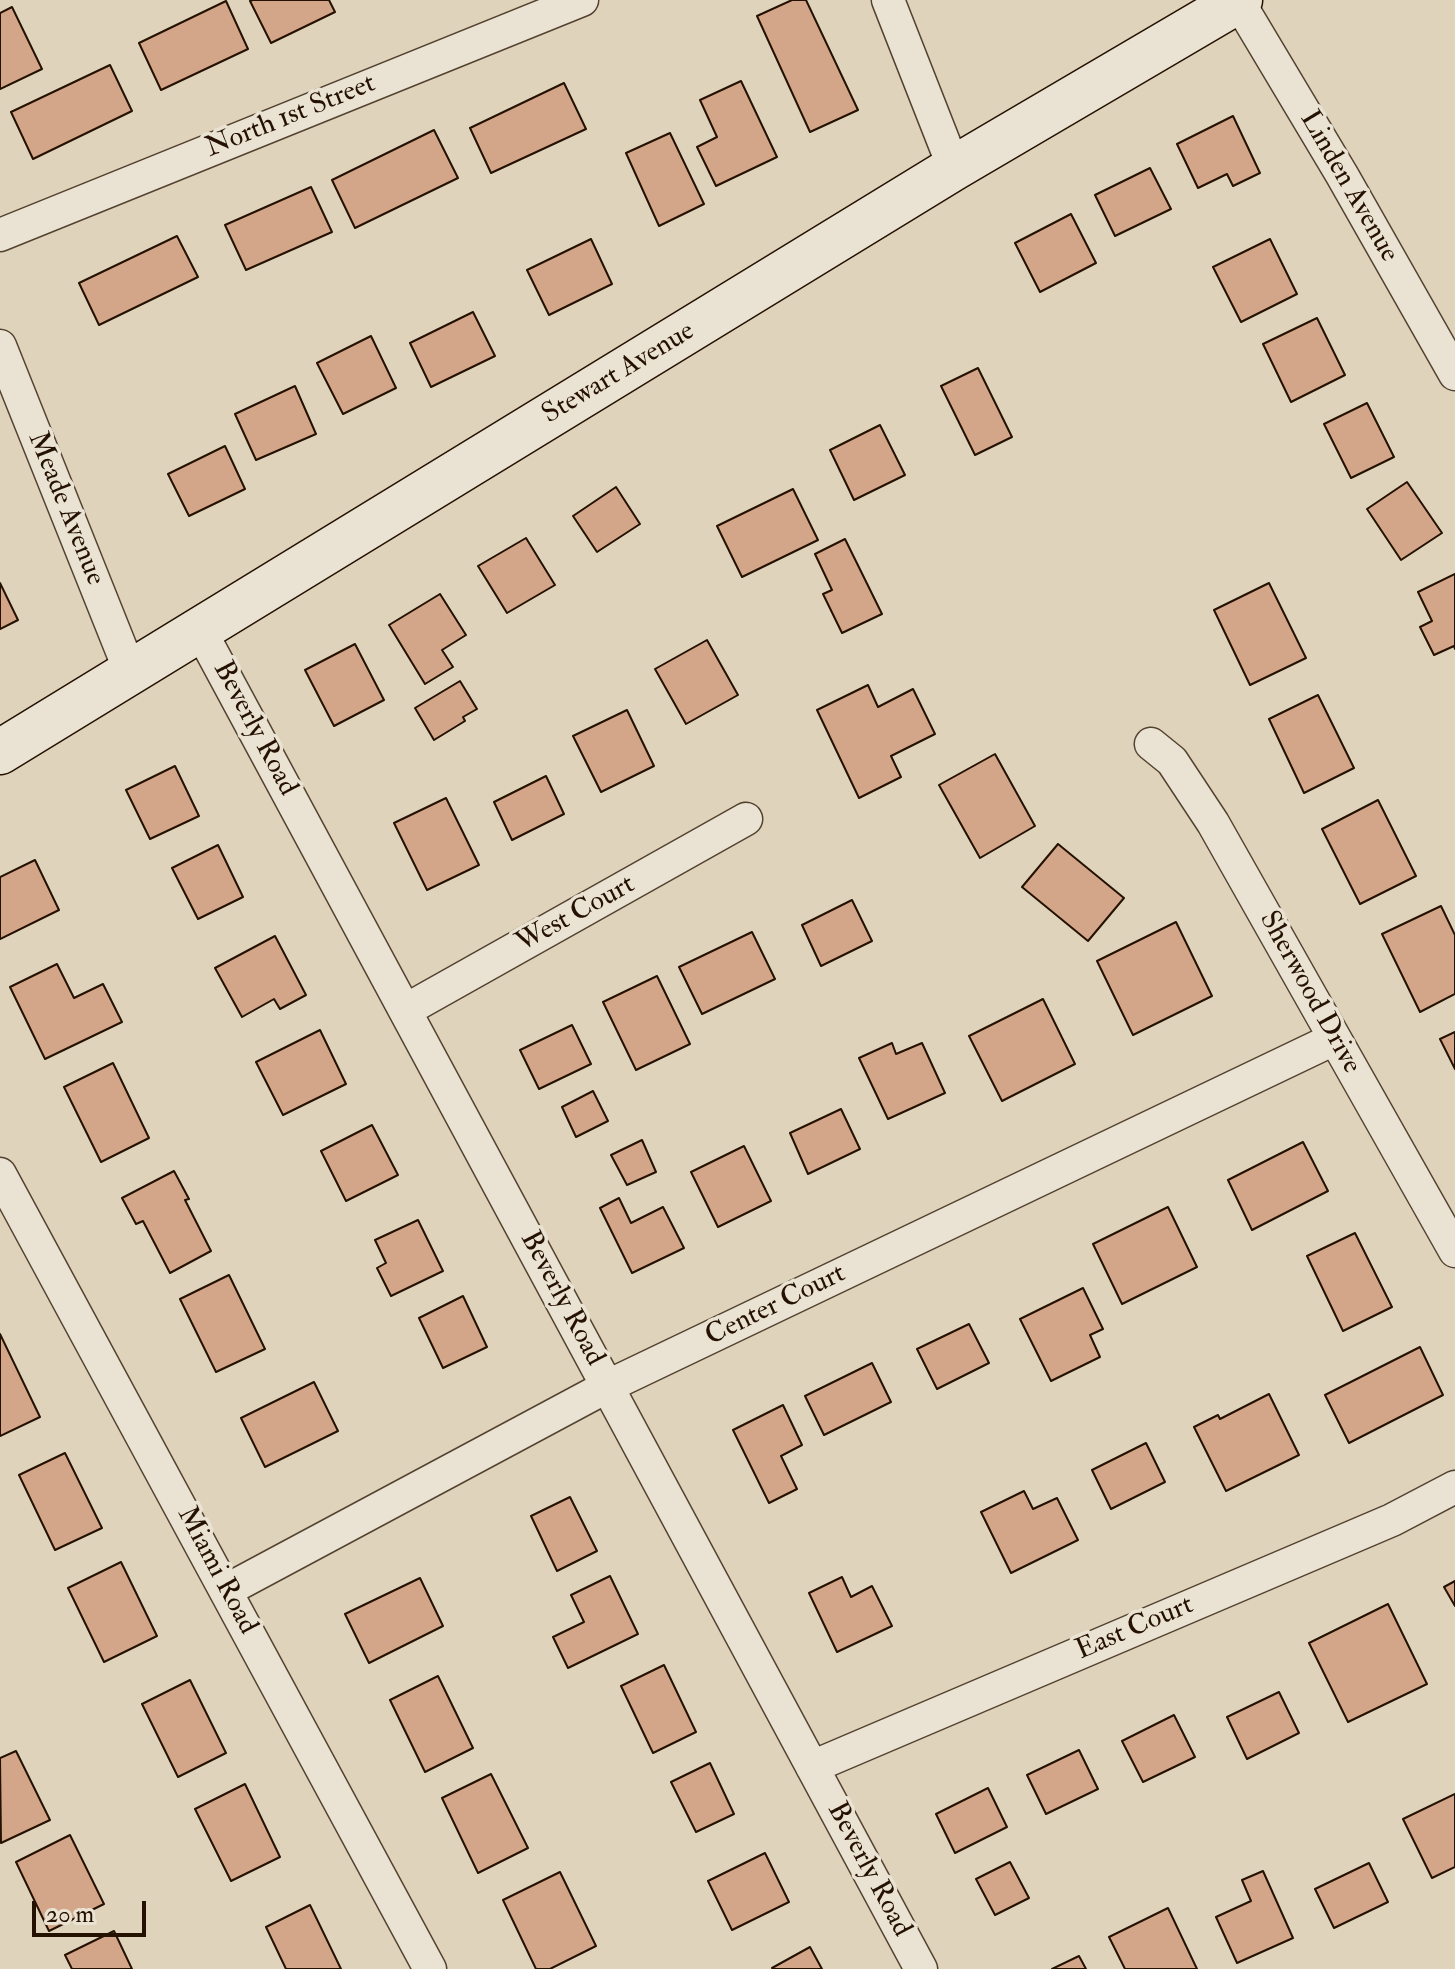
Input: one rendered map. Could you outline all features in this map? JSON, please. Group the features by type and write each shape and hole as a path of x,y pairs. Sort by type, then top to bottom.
{"main road":[{"name":"Stewart Avenue","path":"0,752 954,168 1239,1"}],"street":[{"name":"North 1st Street","path":"0,235 582,0"},
{"path":"888,0 954,168"},
{"name":"Linden Avenue","path":"1239,1 1455,374"},
{"name":"Meade Avenue","path":"0,346 130,671"},
{"name":"Beverly Road","path":"200,630 921,1969"},
{"name":"Sherwood Drive","path":"1151,744 1172,761 1200,802 1455,1251"},
{"name":"West Court","path":"406,1010 746,819"},
{"name":"Center Court","path":"227,1590 608,1386 1334,1039"},
{"name":"Miami Road","path":"0,1174 430,1969"},
{"name":"East Court","path":"812,1767 1392,1520 1455,1487"}],"building":[{"path":"329,0 335,12 271,43 250,1"},
{"path":"792,0 806,0 858,110 810,132 757,16"},
{"path":"226,1 248,49 161,90 139,43"},
{"path":"12,7 42,69 0,89 0,13"},
{"path":"110,65 132,111 33,159 11,112"},
{"path":"741,81 777,157 716,186 697,147 717,137 700,100"},
{"path":"564,83 586,129 491,173 470,128"},
{"path":"1233,116 1260,173 1233,186 1227,174 1198,188 1177,144"},
{"path":"434,130 458,178 355,228 332,180"},
{"path":"670,133 704,204 659,226 626,153"},
{"path":"1150,168 1171,209 1115,236 1095,195"},
{"path":"311,187 332,232 246,270 225,225"},
{"path":"1071,214 1096,263 1040,292 1015,243"},
{"path":"177,236 198,277 99,325 79,283"},
{"path":"591,239 612,284 549,315 527,270"},
{"path":"1270,239 1297,294 1241,322 1213,267"},
{"path":"473,312 495,356 431,387 410,343"},
{"path":"1317,318 1345,375 1291,402 1263,344"},
{"path":"371,336 396,388 343,414 317,363"},
{"path":"978,368 1012,437 975,455 941,386"},
{"path":"295,386 316,434 256,460 235,414"},
{"path":"1367,403 1394,457 1351,478 1324,424"},
{"path":"880,425 905,475 854,500 830,450"},
{"path":"225,446 245,489 189,516 168,474"},
{"path":"1407,482 1442,533 1401,560 1367,509"},
{"path":"616,487 640,524 597,552 573,516"},
{"path":"793,489 818,540 742,577 717,526"},
{"path":"526,538 555,585 507,613 478,566"},
{"path":"845,539 882,614 842,633 823,594 832,590 815,554"},
{"path":"1455,574 1455,649 1454,646 1434,655 1420,627 1432,621 1418,592"},
{"path":"0,583 18,620 0,629"},
{"path":"1269,583 1306,658 1250,685 1214,610"},
{"path":"440,594 466,635 442,650 453,667 425,684 389,625"},
{"path":"707,640 738,695 686,724 655,669"},
{"path":"355,644 384,700 334,726 305,670"},
{"path":"460,681 477,709 463,717 465,721 434,740 415,708"},
{"path":"868,685 878,707 913,689 935,734 891,756 901,777 859,798 817,710"},
{"path":"1318,695 1354,768 1304,793 1269,719"},
{"path":"627,710 654,766 601,792 573,736"},
{"path":"995,754 1035,826 980,858 939,785"},
{"path":"175,766 199,816 150,839 126,790"},
{"path":"546,776 564,814 512,840 494,802"},
{"path":"446,798 479,865 427,890 394,823"},
{"path":"1378,800 1416,876 1360,904 1322,829"},
{"path":"1058,844 1124,898 1088,941 1022,887"},
{"path":"218,845 243,897 198,919 172,868"},
{"path":"35,860 59,910 0,939 0,877"},
{"path":"852,900 872,941 821,966 802,925"},
{"path":"1441,906 1455,935 1455,994 1420,1012 1382,934"},
{"path":"1176,922 1212,996 1133,1035 1097,961"},
{"path":"752,932 775,979 702,1014 679,967"},
{"path":"275,936 306,995 280,1009 274,999 242,1017 215,968"},
{"path":"57,964 74,998 103,984 122,1022 45,1059 10,987"},
{"path":"657,976 690,1044 636,1070 603,1002"},
{"path":"1043,999 1075,1064 1002,1101 969,1036"},
{"path":"572,1025 591,1064 539,1089 520,1050"},
{"path":"320,1030 346,1084 283,1115 256,1062"},
{"path":"1455,1032 1455,1069 1440,1039"},
{"path":"892,1043 896,1054 922,1043 945,1093 888,1119 859,1058"},
{"path":"113,1063 149,1138 101,1162 64,1087"},
{"path":"593,1091 608,1121 576,1137 562,1107"},
{"path":"841,1109 860,1149 808,1174 790,1133"},
{"path":"372,1125 398,1175 346,1201 321,1151"},
{"path":"642,1140 656,1172 627,1185 611,1155"},
{"path":"1303,1142 1328,1191 1252,1230 1228,1180"},
{"path":"744,1146 771,1201 718,1227 691,1172"},
{"path":"174,1171 211,1251 170,1273 143,1221 136,1224 122,1198"},
{"path":"619,1198 631,1223 663,1207 684,1248 632,1273 600,1208"},
{"path":"1168,1207 1197,1267 1122,1304 1093,1244"},
{"path":"418,1220 443,1271 391,1296 377,1268 386,1263 375,1240"},
{"path":"1355,1233 1392,1307 1343,1331 1307,1256"},
{"path":"229,1275 265,1349 216,1372 180,1299"},
{"path":"1083,1288 1103,1329 1090,1335 1100,1357 1051,1381 1020,1319"},
{"path":"463,1296 487,1347 443,1368 419,1318"},
{"path":"969,1324 989,1363 937,1389 917,1349"},
{"path":"0,1334 40,1417 0,1436"},
{"path":"1420,1347 1443,1395 1349,1443 1325,1395"},
{"path":"872,1363 891,1402 824,1435 805,1396"},
{"path":"314,1382 338,1431 265,1467 241,1418"},
{"path":"1269,1394 1299,1455 1226,1491 1194,1427 1218,1415 1220,1419"},
{"path":"783,1405 802,1445 781,1456 797,1489 769,1503 733,1430"},
{"path":"1146,1443 1165,1482 1111,1509 1092,1470"},
{"path":"65,1453 102,1528 55,1550 19,1475"},
{"path":"1024,1491 1033,1509 1057,1498 1078,1540 1011,1573 981,1512"},
{"path":"570,1497 597,1551 557,1571 531,1516"},
{"path":"121,1562 157,1636 104,1662 68,1588"},
{"path":"610,1576 638,1634 568,1668 553,1637 584,1622 571,1595"},
{"path":"842,1577 851,1597 872,1586 892,1626 837,1652 809,1593"},
{"path":"420,1578 443,1626 369,1663 345,1614"},
{"path":"1455,1581 1455,1606 1444,1587"},
{"path":"1388,1604 1427,1684 1348,1722 1309,1643"},
{"path":"664,1665 696,1732 653,1753 621,1686"},
{"path":"438,1676 473,1748 425,1772 390,1700"},
{"path":"190,1680 226,1753 178,1777 142,1704"},
{"path":"1279,1692 1299,1733 1247,1759 1227,1717"},
{"path":"1174,1715 1195,1757 1143,1782 1122,1741"},
{"path":"1079,1750 1098,1789 1046,1814 1027,1775"},
{"path":"16,1751 50,1820 1,1843 0,1758"},
{"path":"710,1763 734,1814 696,1832 671,1782"},
{"path":"491,1774 528,1848 478,1873 442,1798"},
{"path":"245,1784 280,1857 231,1881 195,1809"},
{"path":"988,1788 1007,1827 955,1853 936,1814"},
{"path":"1455,1794 1455,1867 1432,1878 1403,1819"},
{"path":"70,1835 104,1904 49,1931 16,1862"},
{"path":"765,1853 789,1902 732,1930 708,1881"},
{"path":"1010,1862 1029,1898 995,1915 976,1879"},
{"path":"1369,1863 1388,1902 1334,1928 1315,1889"},
{"path":"1263,1871 1293,1938 1237,1963 1216,1917 1251,1901 1242,1880"},
{"path":"560,1872 596,1946 550,1969 536,1969 503,1900"},
{"path":"310,1905 341,1969 286,1969 266,1927"},
{"path":"1168,1908 1197,1969 1125,1969 1109,1937"},
{"path":"114,1931 132,1969 72,1969 65,1955"},
{"path":"810,1947 822,1969 772,1968"},
{"path":"1079,1956 1086,1969 1052,1969"}]}
